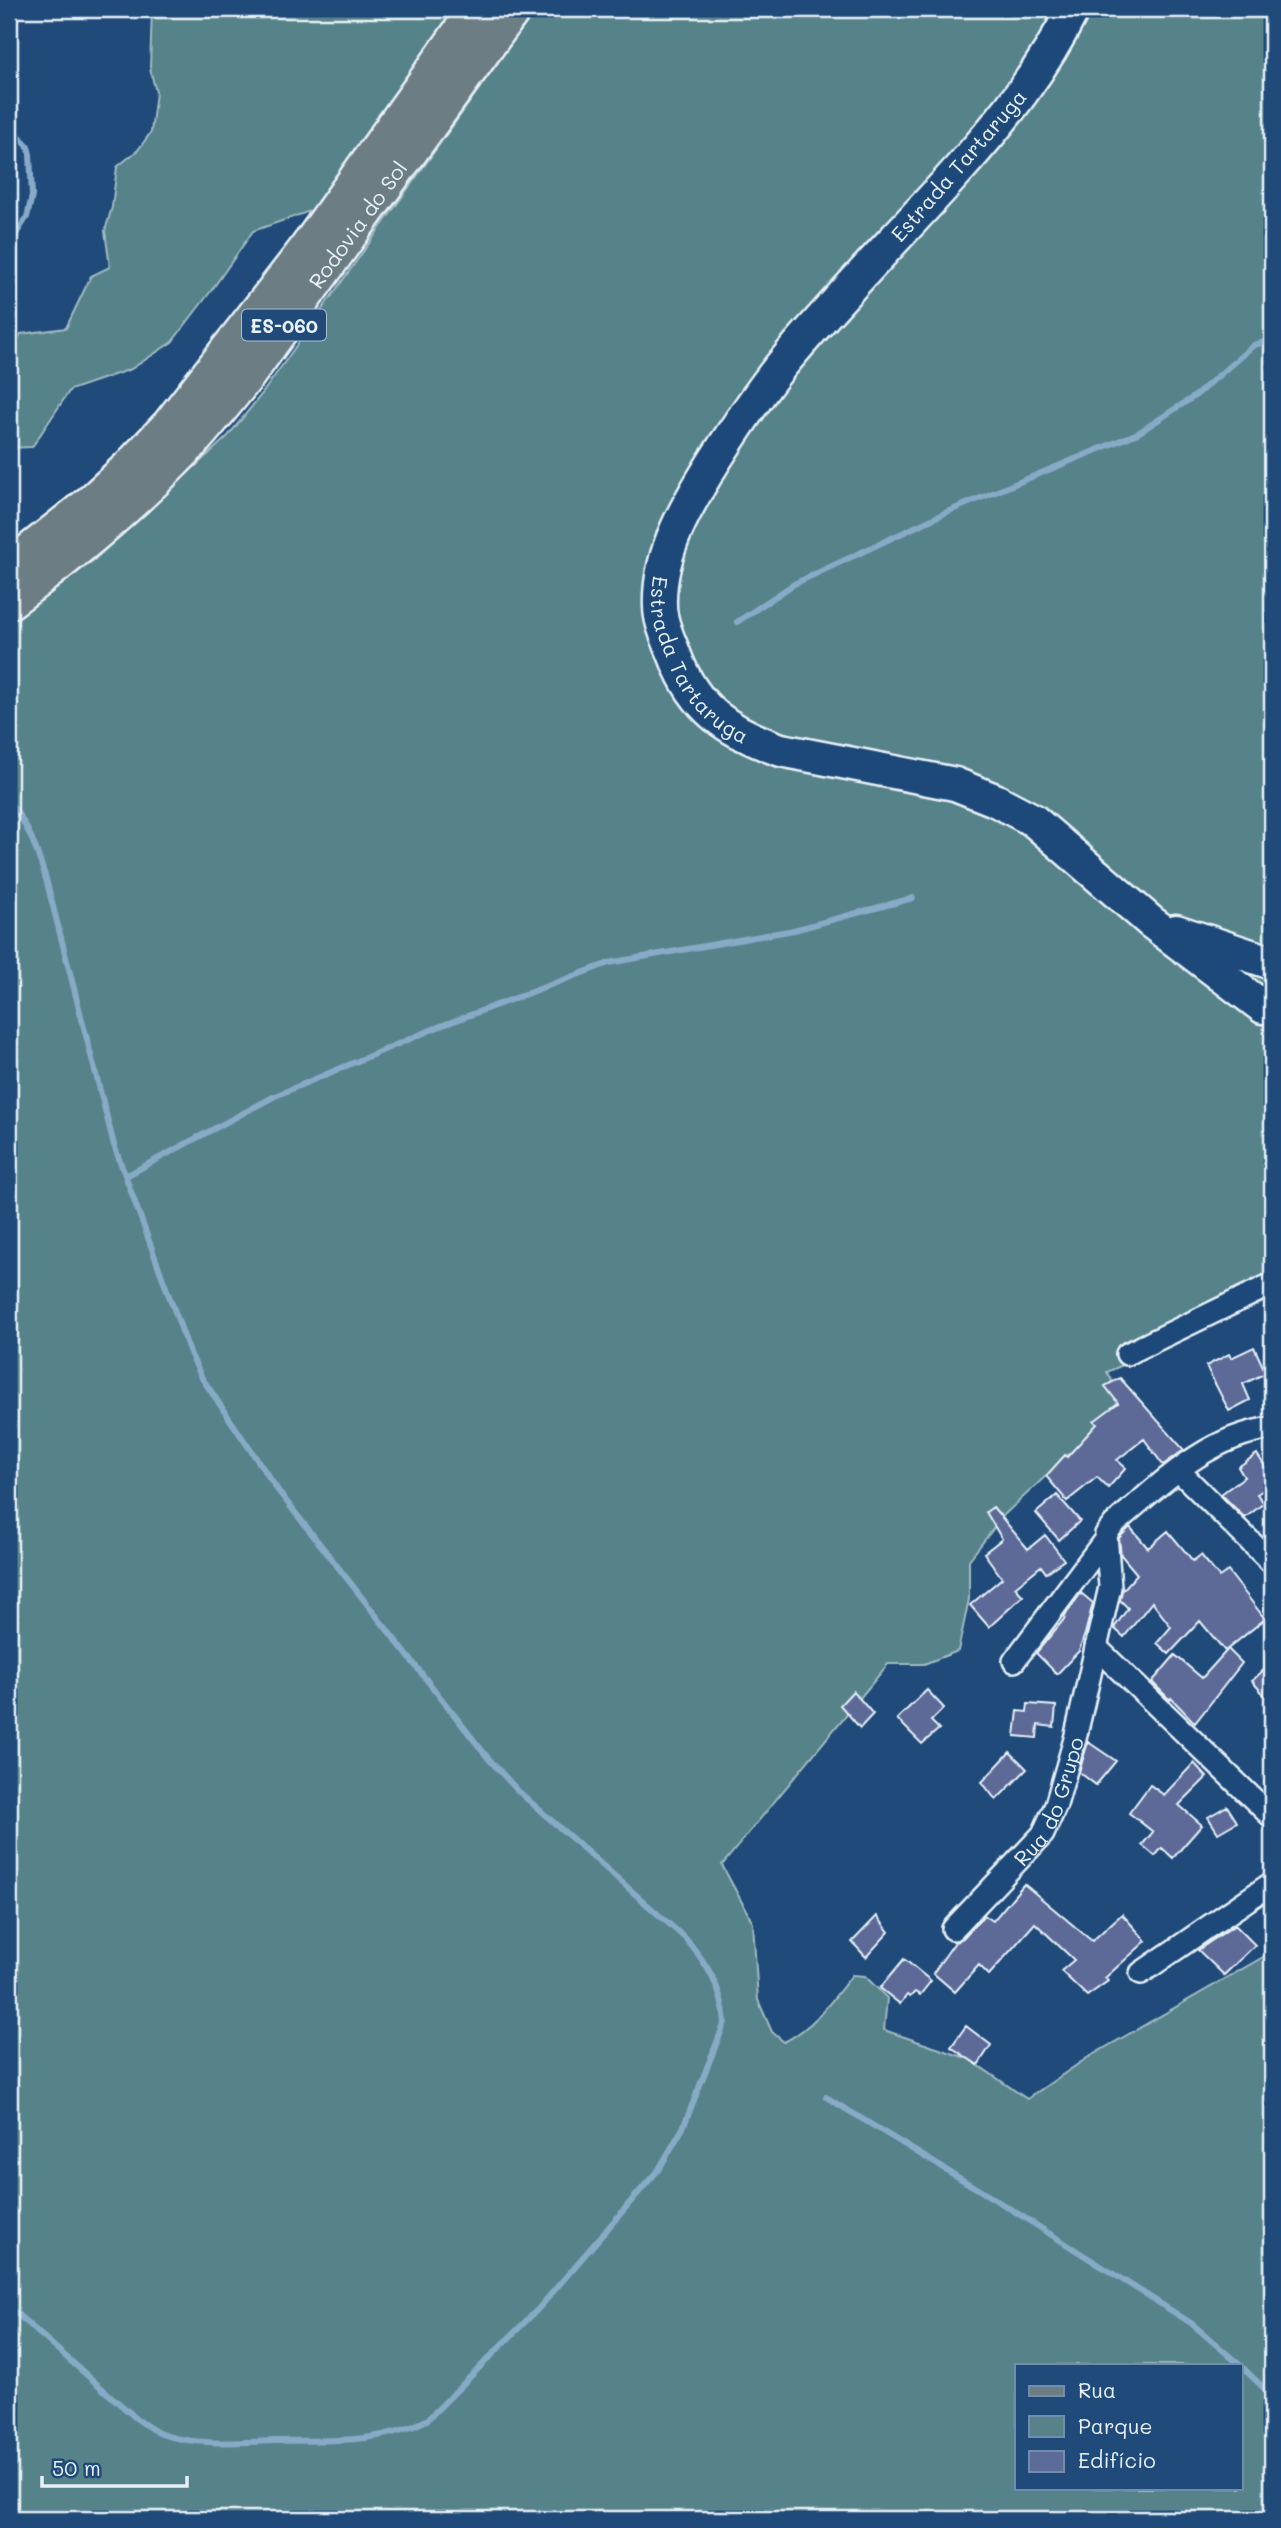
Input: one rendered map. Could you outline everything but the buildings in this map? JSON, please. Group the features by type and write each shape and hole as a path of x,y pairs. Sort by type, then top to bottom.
{"main road":[{"name":"Rodovia do Sol","path":"9,568 91,503 170,425 304,253 477,9"},
{"name":"Rodovia do Sol","path":"9,601 56,566 128,503 183,451 210,420 248,374 513,9"}],"street":[{"name":"Estrada Tartaruga","path":"1073,9 1058,40 1017,101 778,370 727,442 678,522 662,576 660,607 665,632 690,690 729,727 781,750 955,784 996,800 1033,820 1151,922 1268,1012"},
{"name":"Estrada Tartaruga","path":"1151,922 1272,964"},
{"path":"1268,1012 1258,988 1260,979 1272,964"},
{"path":"1127,1354 1272,1284"},
{"path":"1014,1661 1114,1524 1178,1470 1222,1442 1257,1430 1272,1428"},
{"path":"1178,1470 1272,1563"},
{"name":"Rua do Grupo","path":"953,1929 1035,1842 1049,1822 1075,1739 1110,1587 1104,1541"},
{"path":"1096,1647 1272,1817"},
{"path":"1141,1973 1272,1883"}],"green space":[{"path":"152,9 460,9 316,209 253,231 172,342 131,369 70,390 32,447 9,448 9,352 21,334 66,328 91,276 110,267 105,231 112,207 117,167 138,150 151,132 156,92 150,69"},
{"path":"536,9 1272,9 1272,1298 1107,1372 1124,1403 1004,1515 969,1560 969,1599 958,1651 924,1664 888,1664 722,1865 753,1923 758,2000 772,2032 784,2042 813,2021 852,1975 865,1976 887,1998 884,2030 969,2059 1027,2099 1087,2058 1272,1952 1272,2519 9,2519 9,623 93,561 228,436 261,395"}],"waterway":[{"path":"9,123 28,147 32,196 27,217 9,245"},
{"path":"737,622 794,584 947,512 1138,433 1195,396 1254,345 1272,340"},
{"path":"9,802 27,829 39,858 114,1145 190,1353 202,1378 279,1492 488,1758 518,1791 693,1947 717,1987 725,2022 683,2128 659,2169 539,2308 427,2420 409,2428 372,2437 334,2440 219,2442 191,2441 164,2435 137,2419 9,2307"},
{"path":"126,1176 275,1096 438,1027 609,963 794,930 913,898"},
{"path":"826,2097 1191,2323 1239,2364"},
{"path":"1242,2367 1272,2396"}]}
